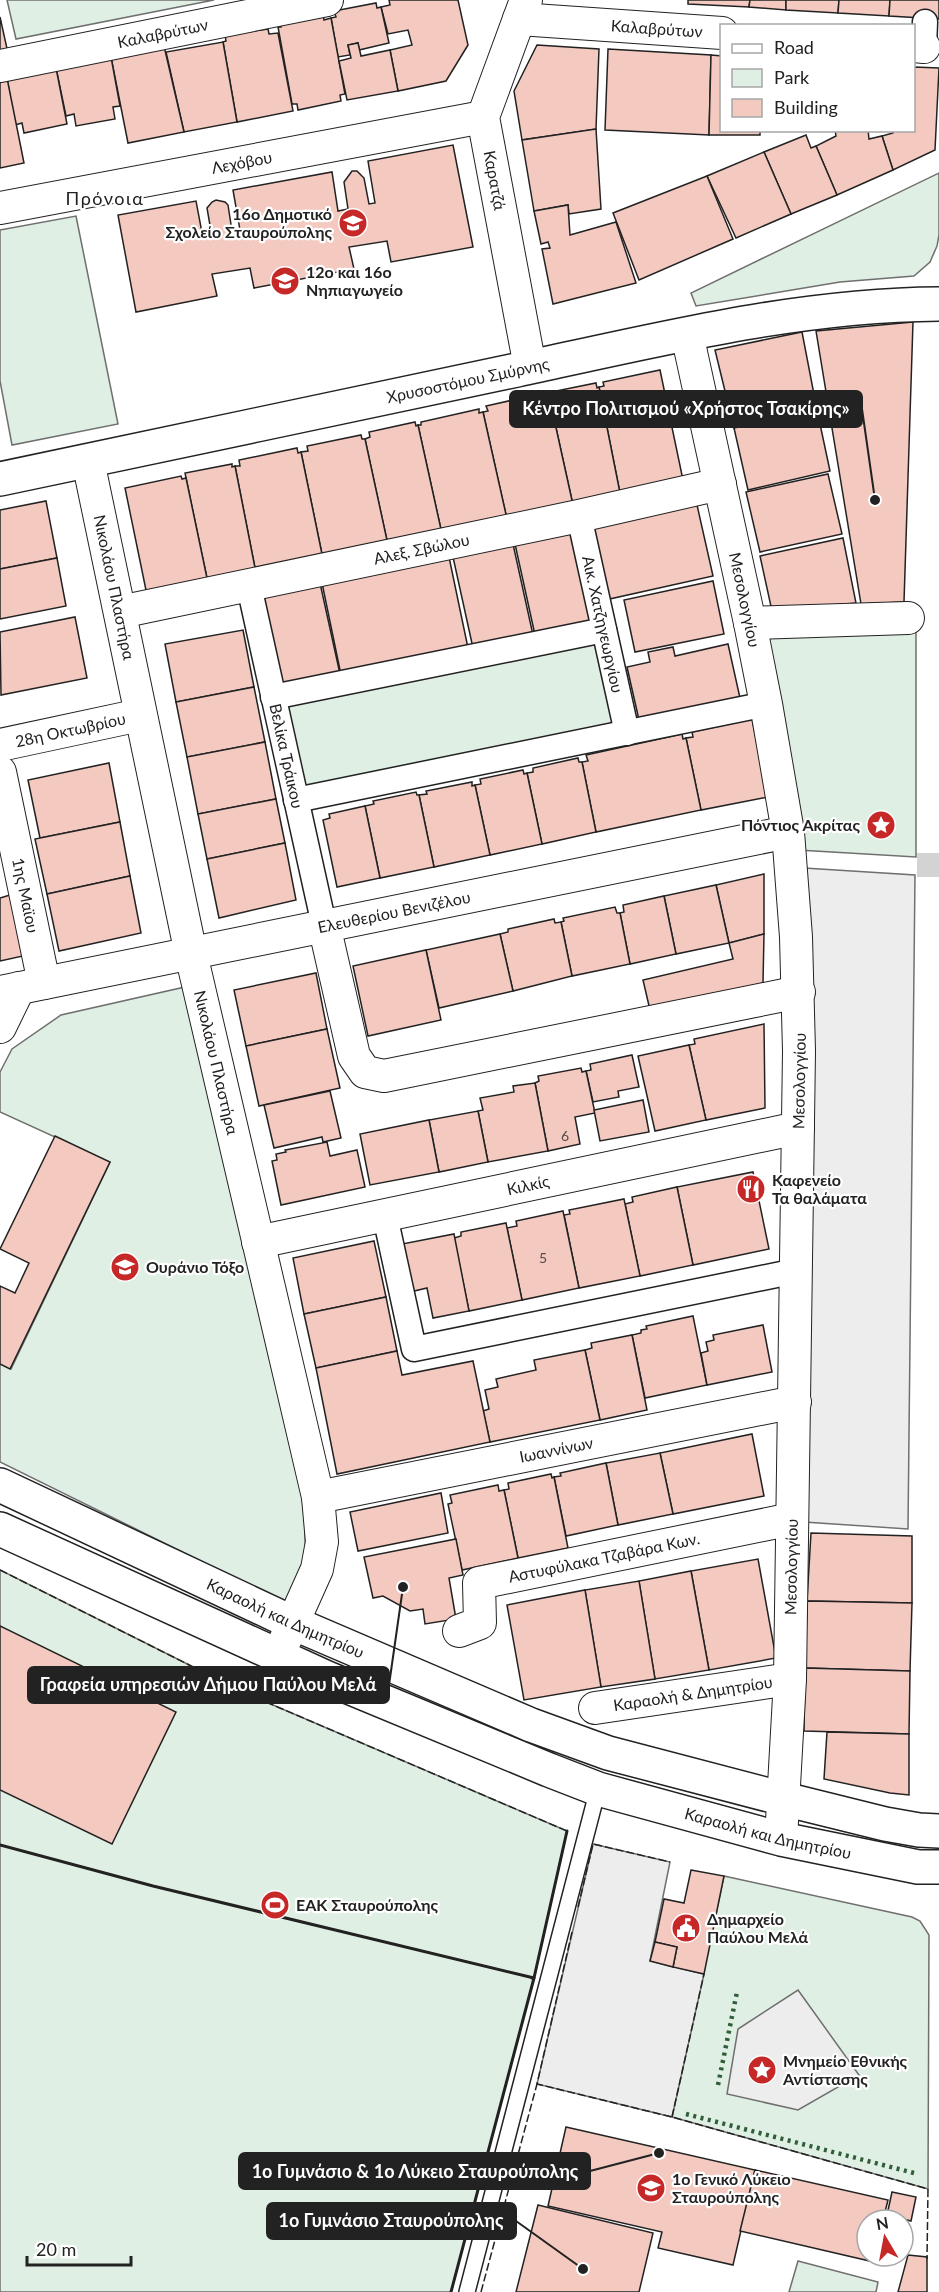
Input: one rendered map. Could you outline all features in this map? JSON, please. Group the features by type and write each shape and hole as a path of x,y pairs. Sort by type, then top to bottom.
{"main road":[{"name":"Χρυσοστόμου Σμύρνης","path":"0,479 687,334 813,312 900,304 939,304"},
{"name":"Καραολή και Δημητρίου","path":"0,1485 293,1623 514,1719 608,1753 885,1824 939,1831"},
{"name":"Καραολή και Δημητρίου","path":"3,1537 518,1759 598,1789 781,1839 918,1867 939,1867"}],"street":[{"name":"Καλαβρύτων","path":"0,66 327,0"},
{"name":"Καλαβρύτων","path":"522,9 720,33"},
{"path":"483,117 522,9"},
{"name":"Λεχόβου","path":"0,208 483,117"},
{"name":"Καρατζά","path":"483,117 530,367"},
{"name":"Μεσολογγίου","path":"687,334 750,623 788,832 799,992 790,1679 781,1839"},
{"name":"Νικολάου Πλαστήρα","path":"88,461 191,954 318,1497 322,1542 317,1569 278,1656"},
{"name":"Αλεξ. Σβώλου","path":"120,612 579,516 720,484"},
{"name":"Αικ. Χατζηγεωργίου","path":"579,516 627,733"},
{"name":"Βελίκα Τράικου","path":"249,586 324,926"},
{"path":"750,623 908,618"},
{"path":"273,697 604,630"},
{"path":"296,800 766,704"},
{"name":"28η Οκτωβρίου","path":"0,745 140,716"},
{"name":"1ης Μαϊου","path":"0,772 21,988"},
{"name":"Ελευθερίου Βενιζέλου","path":"21,988 788,832"},
{"path":"324,926 354,1056 366,1072 384,1076 799,992"},
{"path":"0,1027 21,988"},
{"name":"Κιλκίς","path":"258,1242 798,1128"},
{"path":"385,1216 414,1349 796,1271"},
{"name":"Ιωαννίνων","path":"318,1497 795,1402"},
{"name":"Αστυφύλακα Τζαβάρα Κων.","path":"459,1631 480,1623 479,1582 792,1519"},
{"name":"Καραολή & Δημητρίου","path":"595,1708 790,1679"},
{"path":"598,1789 608,1753"}],"lane":[{"path":"467,2292 598,1789"}],"green space":[{"path":"7,0 214,0 16,39"},
{"path":"939,173 937,246 930,262 914,276 840,282 696,306 691,293"},
{"path":"76,216 118,424 12,445 0,381 0,230"},
{"path":"916,624 916,857 798,850 759,629"},
{"path":"600,640 617,726 303,791 285,705"},
{"name":"Ουράνιο Τόξο","path":"185,987 304,1504 306,1567 290,1605 0,1462 0,1364 11,1369 110,1162 0,1112 0,1072 12,1049 61,1015"},
{"name":"EAK Σταυρούπολης","path":"0,1570 245,1693 567,1831 534,1978 451,2292 0,2292"},
{"path":"724,1876 912,1917 920,1921 929,1935 928,2189 672,2117"},
{"path":"798,2261 878,2282 876,2292 789,2292"}],"shaded area":[{"path":"804,868 915,875 908,1529 804,1522"},
{"path":"593,1844 670,1862 650,1961 704,1974 672,2117 537,2084"},
{"path":"798,1990 859,2075 798,2110 727,2094 738,2029"}],"building":[{"path":"389,0 458,0 468,45 446,81 398,91 390,50 412,45 408,30 388,34 381,7 390,5"},
{"path":"688,0 750,0 749,7 688,4"},
{"path":"750,0 786,0 786,10 749,7"},
{"path":"786,0 839,0 838,13 786,10"},
{"path":"839,0 890,0 889,16 838,13"},
{"path":"890,0 939,0 939,19 889,16"},
{"path":"376,3 377,8 381,7 389,43 359,50 358,43 348,45 350,55 338,57 331,18 336,17 334,11"},
{"path":"323,14 324,20 331,18 345,94 340,95 341,101 298,110 297,104 292,104 278,27 281,27 280,22"},
{"path":"0,17 8,53 0,54"},
{"path":"268,29 269,34 278,33 293,111 237,122 223,42 226,41 225,35"},
{"path":"223,42 237,122 184,132 166,52"},
{"path":"358,43 361,56 390,50 398,91 347,100 339,61 351,58 348,45"},
{"path":"537,45 599,49 596,129 522,140 514,91"},
{"path":"164,46 184,132 128,143 111,57"},
{"path":"608,49 711,55 709,135 605,130"},
{"path":"711,55 720,56 720,132 760,132 760,135 709,135"},
{"path":"111,57 120,106 113,107 115,119 76,126 74,114 66,116 56,68"},
{"path":"915,67 939,68 935,150 893,170 882,136 915,132"},
{"path":"56,68 67,124 24,133 22,123 15,125 7,78"},
{"path":"7,78 24,163 0,168 0,79"},
{"path":"596,129 601,209 569,214 568,205 534,211 522,140"},
{"path":"835,132 868,132 869,139 882,136 893,170 837,195 816,146 836,136"},
{"path":"806,135 811,148 816,146 837,195 791,214 764,152"},
{"name":"16ο Δημοτικό Σχολείο Σταυρούπολης","path":"453,145 473,247 391,262 387,241 349,247 354,269 254,288 250,268 212,274 217,296 136,312 118,215 196,201 203,238 212,237 207,208 216,200 228,205 232,231 240,230 233,190 332,172 338,211 348,209 344,182 352,171 357,171 364,178 369,204 375,203 368,161"},
{"path":"764,152 791,214 736,238 707,176"},
{"path":"707,176 733,239 639,280 613,213"},
{"path":"568,205 570,235 616,222 636,283 553,304 542,249 550,248 548,242 541,244 534,211"},
{"path":"913,322 904,602 861,604 816,331"},
{"path":"802,332 817,410 734,428 715,350"},
{"path":"660,370 683,480 620,493 599,387 604,386 603,382"},
{"path":"596,383 597,388 599,387 620,493 573,505 549,396 552,396 551,392"},
{"path":"544,393 545,397 549,396 573,505 507,519 483,412 488,411 486,406"},
{"path":"479,409 479,413 483,412 507,519 442,534 418,425 421,425 421,422"},
{"path":"817,410 830,471 748,490 734,428"},
{"path":"415,422 416,426 418,425 442,534 388,545 365,439 370,437 369,432"},
{"path":"361,435 362,439 365,439 388,545 323,559 301,452 308,451 307,446"},
{"path":"297,448 298,453 301,452 323,559 256,573 235,466 240,466 239,460"},
{"path":"232,464 232,467 235,466 256,573 208,583 185,473"},
{"path":"828,474 842,534 760,552 746,492"},
{"path":"181,476 182,479 186,478 208,583 147,595 125,488"},
{"path":"46,501 57,558 0,569 0,510"},
{"path":"697,505 713,576 605,600 590,529"},
{"path":"574,531 594,621 535,635 515,544"},
{"path":"843,538 856,603 772,611 760,556"},
{"path":"513,544 533,635 473,648 453,557"},
{"path":"449,557 468,648 341,675 322,583"},
{"path":"57,558 66,606 0,619 0,569"},
{"path":"713,581 724,634 635,652 624,600"},
{"path":"320,583 340,674 281,687 261,596"},
{"path":"75,617 87,678 1,695 0,632"},
{"path":"243,630 254,687 176,702 165,644"},
{"path":"728,644 740,698 639,720 627,667 650,662 648,652 673,647 675,656"},
{"path":"254,687 265,742 187,757 176,702"},
{"path":"752,719 768,797 701,810 686,738 693,737 692,732"},
{"path":"682,734 683,739 686,738 701,810 596,832 582,762 588,761 586,755"},
{"path":"265,742 276,799 198,814 187,757"},
{"path":"578,758 579,762 582,762 596,832 542,844 527,773 533,772 533,768"},
{"path":"109,763 120,822 40,838 28,780"},
{"path":"523,770 524,774 527,773 542,844 490,855 475,785 481,784 480,779"},
{"path":"472,782 472,786 475,785 490,855 434,867 419,795 427,794 426,791"},
{"path":"416,792 419,795 434,867 380,878 365,806 374,804 373,801"},
{"path":"276,799 285,843 207,859 198,814"},
{"path":"365,806 380,878 337,887 323,820 330,818 329,814"},
{"path":"120,822 130,876 47,894 35,839"},
{"path":"285,843 296,900 219,918 207,859"},
{"path":"764,874 764,934 729,943 716,885"},
{"path":"130,876 141,933 59,951 47,894"},
{"path":"716,885 729,943 676,954 664,896"},
{"path":"10,895 23,956 0,961 0,898"},
{"path":"664,896 676,954 630,964 620,913 624,912 623,905"},
{"path":"615,907 617,913 620,913 630,964 572,976 561,922 564,921 563,918"},
{"path":"554,919 555,923 561,922 572,976 513,991 500,934 508,932 508,929"},
{"path":"500,934 513,991 439,1008 426,950"},
{"path":"764,934 763,983 650,1010 643,980 733,959 729,943"},
{"path":"426,950 441,1020 368,1036 353,966"},
{"path":"316,973 327,1029 246,1046 234,990"},
{"path":"764,1024 765,1108 706,1120 689,1045 695,1044 694,1039"},
{"path":"327,1029 340,1088 259,1106 246,1046"},
{"path":"689,1045 706,1120 655,1131 638,1056"},
{"path":"632,1055 639,1087 618,1091 619,1097 593,1102 586,1071 591,1070 590,1064"},
{"path":"581,1068 582,1072 586,1071 595,1113 575,1117 580,1144 548,1151 535,1083 539,1081 538,1076"},
{"path":"535,1083 548,1151 488,1162 478,1111 483,1110 480,1098 514,1092 513,1086"},
{"path":"330,1091 341,1138 323,1142 322,1137 274,1148 264,1105"},
{"path":"643,1100 649,1132 600,1141 594,1110"},
{"path":"478,1111 488,1162 439,1172 429,1120"},
{"path":"429,1120 439,1172 370,1185 360,1134"},
{"path":"55,1136 110,1162 10,1369 0,1364 0,1286 15,1293 29,1263 0,1249"},
{"path":"327,1142 330,1156 357,1150 365,1187 281,1205 272,1161 277,1160 276,1154 286,1152 285,1150"},
{"path":"753,1172 769,1249 693,1265 677,1187"},
{"path":"677,1187 693,1265 640,1276 625,1204 633,1202 632,1197"},
{"path":"624,1199 640,1276 579,1288 564,1215 570,1214 569,1210"},
{"path":"563,1211 579,1288 522,1300 507,1228 517,1226 516,1221"},
{"path":"506,1223 522,1300 469,1311 454,1238 461,1236 461,1232"},
{"path":"454,1234 469,1311 433,1318 427,1288 410,1292 402,1244"},
{"path":"374,1241 386,1297 304,1314 293,1258"},
{"path":"386,1297 397,1351 316,1368 304,1314"},
{"path":"693,1316 707,1385 645,1398 632,1335 641,1333 641,1330 647,1329 646,1326"},
{"path":"763,1325 772,1372 707,1385 701,1353 708,1351 706,1342 714,1340 713,1335"},
{"path":"632,1335 647,1410 600,1420 585,1350 592,1348 591,1343"},
{"path":"585,1350 600,1420 490,1442 483,1411 489,1409 485,1390 498,1387 496,1379 536,1370 534,1360"},
{"path":"397,1351 402,1375 473,1361 490,1442 337,1474 316,1368"},
{"path":"752,1434 764,1496 673,1514 660,1453"},
{"path":"660,1453 673,1514 618,1525 606,1463"},
{"path":"606,1463 618,1525 566,1536 554,1477 561,1476 560,1473"},
{"path":"551,1474 552,1478 554,1477 568,1548 518,1558 504,1490 509,1489 508,1483"},
{"path":"498,1485 499,1491 504,1490 518,1558 462,1570 448,1504 452,1503 450,1495"},
{"path":"441,1493 448,1533 358,1551 350,1512"},
{"path":"811,1533 912,1536 912,1603 807,1601"},
{"path":"456,1539 463,1575 449,1578 456,1619 425,1624 423,1609 410,1611 383,1596 373,1598 364,1557"},
{"path":"758,1559 776,1658 709,1670 691,1571"},
{"path":"691,1571 709,1670 655,1679 639,1581"},
{"path":"639,1581 655,1679 601,1687 585,1590"},
{"path":"585,1590 601,1687 524,1700 507,1605"},
{"path":"807,1601 912,1603 910,1671 805,1668"},
{"path":"0,1626 176,1712 112,1844 0,1790"},
{"path":"805,1668 910,1671 909,1734 804,1731"},
{"path":"827,1732 909,1734 909,1795 824,1779"},
{"name":"Δημαρχείο Παύλου Μελά","path":"691,1870 724,1876 704,1974 673,1967 677,1947 655,1942 664,1899 684,1903"},
{"path":"655,1942 677,1947 673,1967 650,1961"},
{"name":"1ο Γενικό Λύκειο Σταυρούπολης","path":"566,2127 755,2170 733,2265 658,2248 662,2232 548,2206"},
{"path":"755,2170 888,2200 886,2208 855,2208 855,2258 740,2231"},
{"path":"892,2192 916,2197 914,2208 889,2208"},
{"path":"538,2205 653,2233 639,2292 516,2292"},
{"path":"915,2256 927,2257 927,2292 898,2292 904,2268 915,2268"}],"tunnel":[{"path":"917,865 939,865"}],"hedge":[{"path":"718,2085 737,1992"},
{"path":"686,2114 918,2174"}],"fence":[{"path":"0,1570 245,1693 567,1831"},
{"path":"578,1907 593,1844 670,1862"},
{"path":"0,1845 153,1886 534,1978"},
{"path":"572,1932 537,2084 672,2117 928,2189 927,2259"},
{"path":"672,2117 704,1974"},
{"path":"481,2292 537,2084"}],"wall":[{"path":"532,1978 534,1978 567,1831"},
{"path":"0,1845 153,1886 534,1978 451,2292"}],"place":[{"name":"16ο Δημοτικό Σχολείο Σταυρούπολης","path":"353,223"},
{"name":"12ο και 16ο Νηπιαγωγείο","path":"285,281"},
{"name":"Κέντρο Πολιτισμού «Χρήστος Τσακίρης»","path":"875,500"},
{"name":"Πόντιος Ακρίτας","path":"881,825"},
{"name":"Καφενείο Τα θαλάματα","path":"751,1189"},
{"name":"Ουράνιο Τόξο","path":"125,1267"},
{"name":"Γραφεία υπηρεσιών Δήμου Παύλου Μελά","path":"403,1587"},
{"name":"EAK Σταυρούπολης","path":"275,1905"},
{"name":"Δημαρχείο Παύλου Μελά","path":"686,1928"},
{"name":"Μνημείο Εθνικής Αντίστασης","path":"762,2070"},
{"name":"1ο Γυμνάσιο & 1ο Λύκειο Σταυρούπολης","path":"659,2153"},
{"name":"1ο Γενικό Λύκειο Σταυρούπολης","path":"651,2188"},
{"name":"1ο Γυμνάσιο Σταυρούπολης","path":"583,2269"}],"district":[{"name":"Πρόνοια","path":"105,199"}]}
